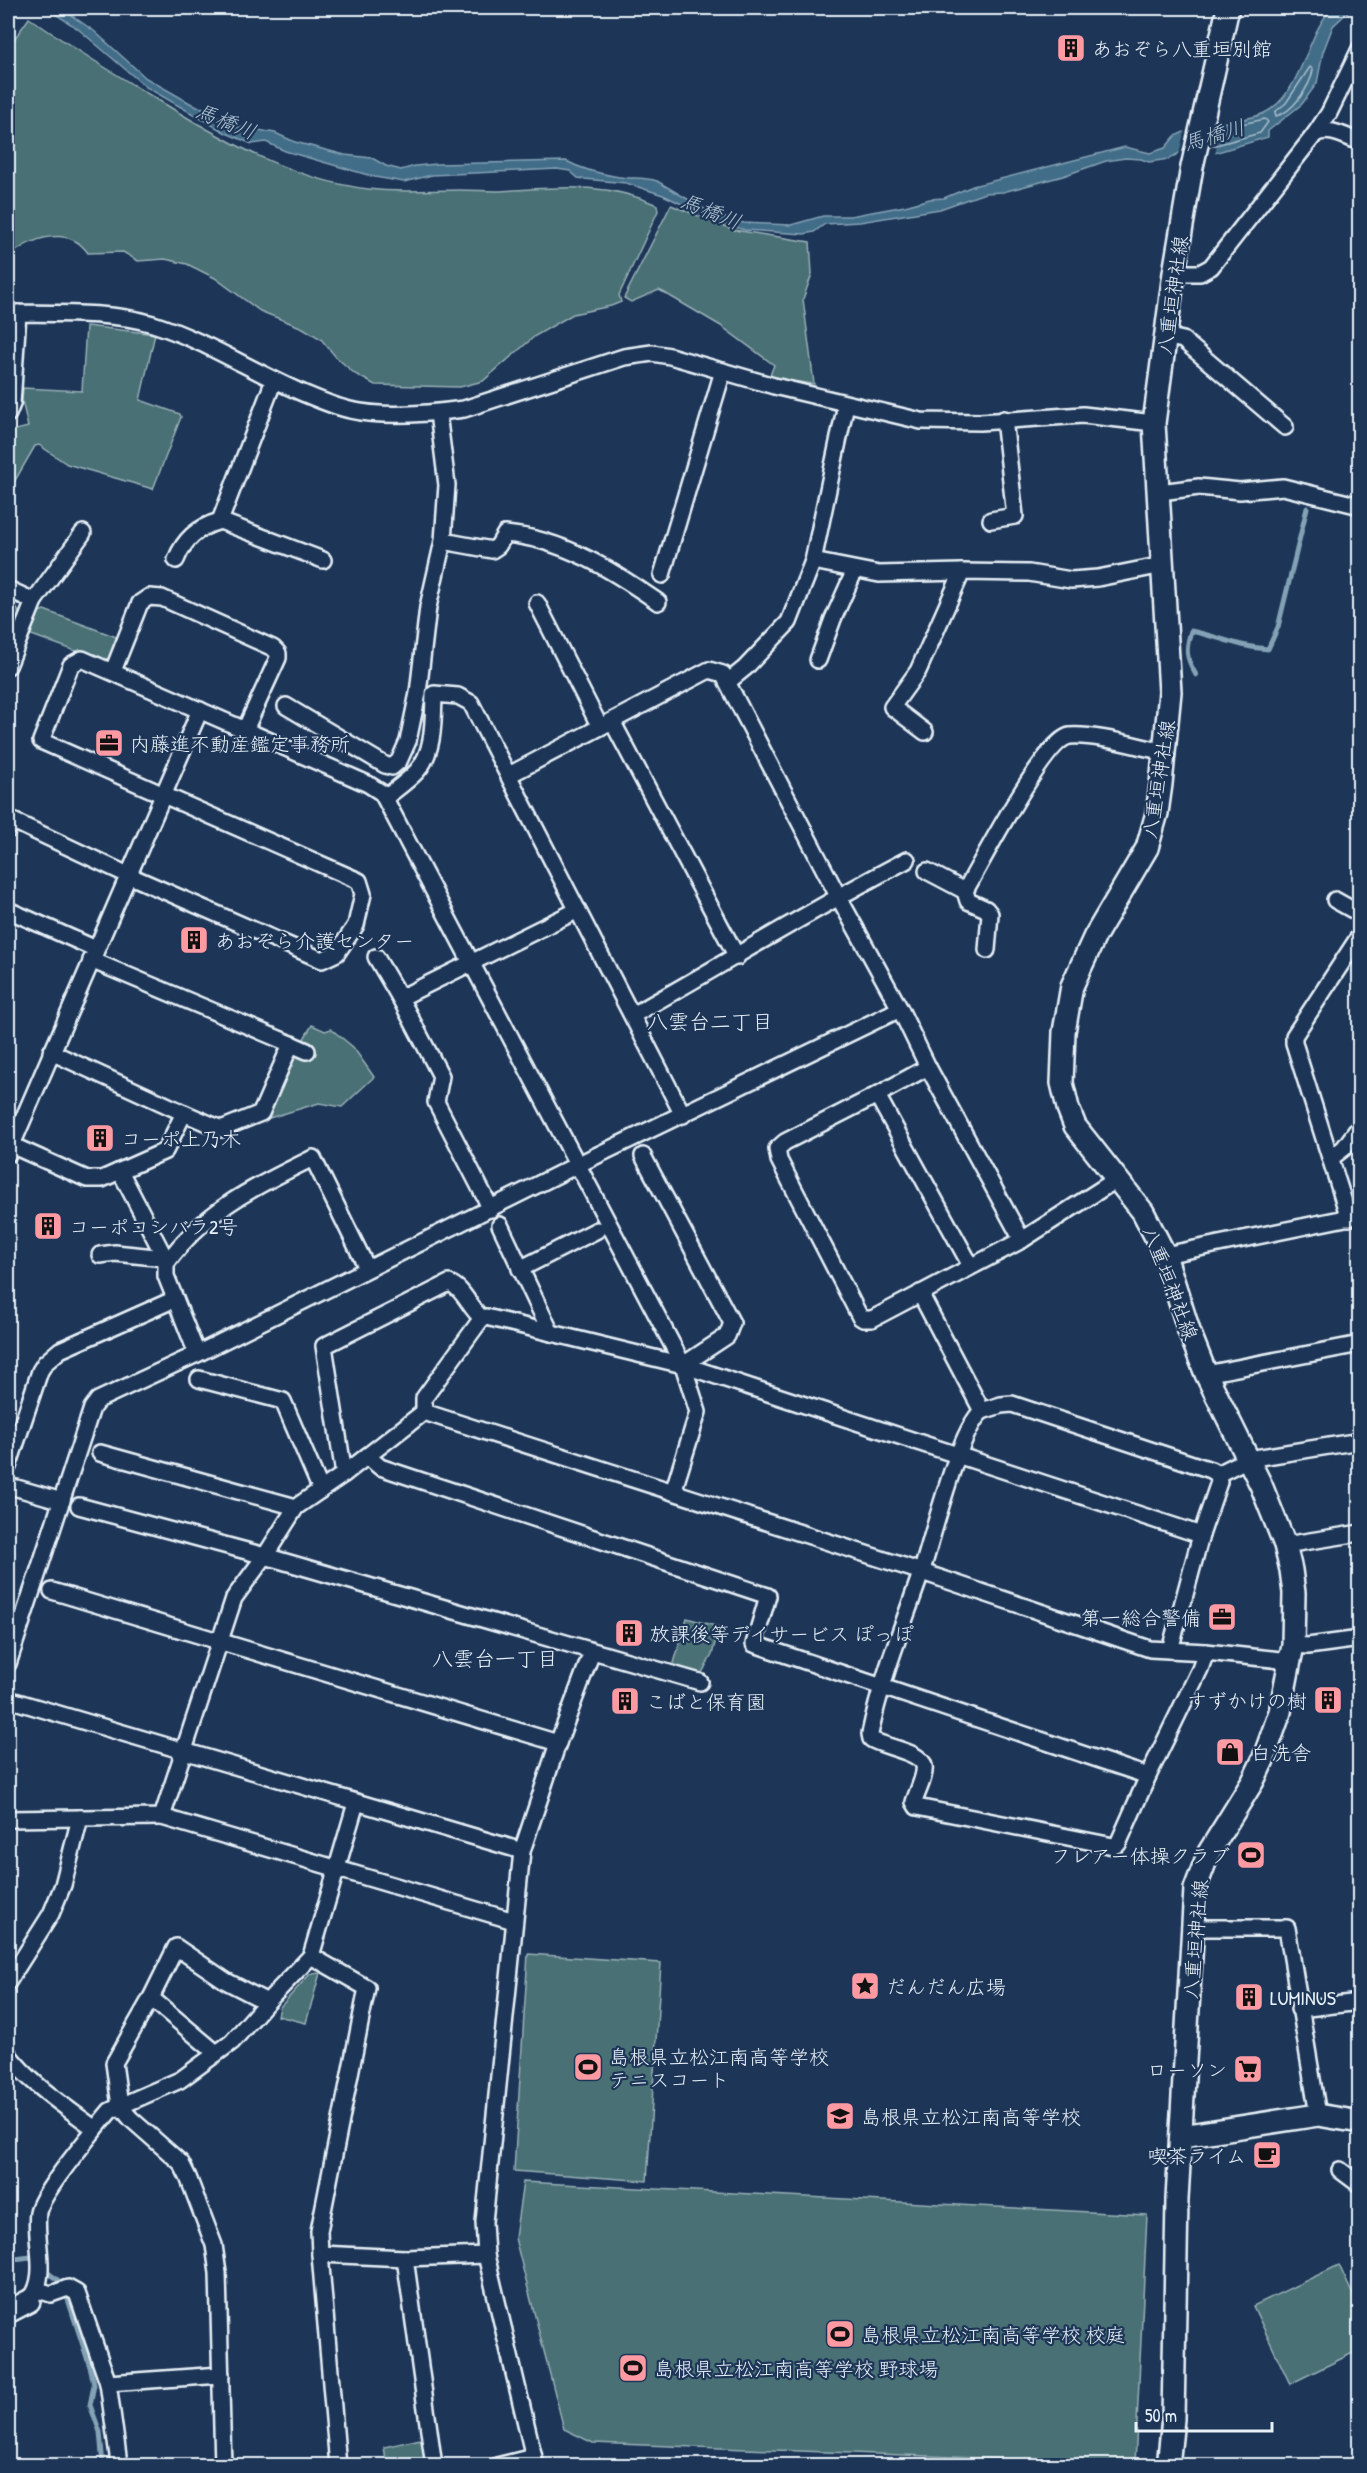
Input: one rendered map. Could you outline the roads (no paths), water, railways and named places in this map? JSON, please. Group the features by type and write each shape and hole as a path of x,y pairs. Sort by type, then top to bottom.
{"main road":[{"name":"八重垣神社線","path":"1168,2466 1173,2419 1177,2199 1196,1890 1209,1852 1253,1781 1263,1760 1280,1712 1292,1653 1294,1593 1285,1545 1261,1485 1206,1374 1189,1331 1165,1255 1143,1212 1081,1136 1068,1108 1062,1083 1068,1000 1077,972 1095,936 1147,848 1157,813 1170,692 1155,423 1174,273 1192,167 1228,8"},
{"path":"1182,2136 1318,2115 1359,2122"},
{"path":"8,2312 33,2296"}],"street":[{"path":"1174,273 1200,273 1211,267 1315,134 1329,113 1359,49"},
{"path":"1315,134 1324,130 1330,131 1359,142"},
{"path":"8,414 12,404 13,313 108,317 151,323 176,332 274,380 350,410 378,413 464,409 636,355 652,353 846,404 921,421 980,422 1083,416 1155,423"},
{"path":"1166,336 1183,339 1285,427"},
{"path":"662,575 698,462 723,371"},
{"path":"220,521 274,380"},
{"path":"729,681 745,668 789,622 813,561 846,404"},
{"path":"286,706 392,767 397,765 406,748 418,693 428,607 443,541 447,485 438,412"},
{"path":"992,520 1015,516 1004,419"},
{"path":"1160,492 1199,487 1240,491 1283,487 1359,506"},
{"path":"176,560 183,544 194,532 220,521 323,560"},
{"path":"8,664 34,601 83,533"},
{"path":"443,541 492,550 498,546 505,534 547,542 609,568 658,602"},
{"path":"813,561 879,574 1029,573 1071,580 1098,578 1163,565"},
{"path":"818,660 832,620 855,570"},
{"path":"925,732 892,707 918,671 962,572"},
{"path":"8,590 34,601"},
{"path":"113,671 140,603 149,597 162,598 273,648 278,653 278,658 245,730"},
{"path":"537,603 737,957"},
{"path":"8,830 11,820 128,875 322,960 337,953 356,925 363,894 359,881 42,741 71,665 82,659 376,788 385,798 683,1365 698,1412 673,1492"},
{"path":"509,776 709,670 723,674 729,681 928,1067 1022,1240"},
{"path":"418,693 459,696 471,703 683,1115"},
{"path":"385,798 410,778 423,763 432,735 434,694"},
{"path":"184,1113 165,1151 102,1179 87,1179 9,1150 200,710"},
{"path":"965,891 1030,778 1060,740 1067,736 1086,737 1165,752"},
{"path":"633,1015 737,957 838,896 907,860"},
{"path":"927,871 965,891 968,901 986,909 990,914 987,950"},
{"path":"1335,900 1359,914"},
{"path":"8,910 94,954 307,1051"},
{"path":"400,998 579,910"},
{"path":"1165,1255 1354,1216 1331,1158 1294,1043 1294,1036 1359,935"},
{"path":"376,957 441,1076 436,1102 491,1209"},
{"path":"8,1664 94,1403 900,1009"},
{"path":"51,1052 221,1129 261,1113 291,1044"},
{"path":"928,1067 785,1142 777,1149 777,1155 860,1317 872,1319 1022,1240 1117,1179"},
{"path":"877,1095 971,1266"},
{"path":"1331,1158 1344,1148 1359,1126"},
{"path":"643,1156 732,1323 727,1336 683,1365"},
{"path":"166,1261 210,1216 249,1190 313,1158 367,1268"},
{"path":"120,1171 166,1261 166,1276 197,1354"},
{"path":"500,1225 551,1333"},
{"path":"520,1269 597,1230"},
{"path":"100,1255 115,1253 166,1261"},
{"path":"344,1474 324,1346 449,1283 455,1285 482,1318 486,1317 683,1365 1201,1535"},
{"path":"920,1293 982,1411"},
{"path":"8,1467 36,1379 45,1363 60,1350 175,1299"},
{"path":"424,1412 424,1398 482,1318"},
{"path":"1206,1374 1359,1344"},
{"path":"198,1379 283,1401 321,1490"},
{"path":"1170,1650 1201,1535 1220,1482 1218,1474 1012,1404 1001,1405 982,1411 969,1427 922,1572 881,1687 871,1738 915,1755 922,1761 924,1769 914,1802 917,1807 1113,1846 1118,1844 1206,1652"},
{"path":"162,1817 234,1598 265,1556 296,1507 344,1474 424,1412"},
{"path":"424,1412 922,1572 1150,1649 1292,1653 1308,1646 1359,1640"},
{"path":"1218,1474 1248,1459 1359,1442"},
{"path":"100,1453 296,1507"},
{"path":"367,1456 380,1467 768,1596 754,1644 1148,1776"},
{"path":"17,1488 62,1501"},
{"path":"79,1506 265,1556 700,1682"},
{"path":"1285,1545 1359,1533"},
{"path":"52,1590 558,1743"},
{"path":"498,2466 535,2461 486,2255 484,2222 522,1851 558,1743 592,1652"},
{"path":"8,1699 522,1851"},
{"path":"119,2463 108,2383 77,2293 63,2290 33,2296 39,2261 38,2214 40,2207 95,2129 111,2111 180,2080 215,2052 232,2042 311,1956 356,1803"},
{"path":"8,1819 162,1817 514,1921"},
{"path":"8,1982 51,1914 63,1885 80,1818"},
{"path":"1192,1928 1287,1928 1318,2115"},
{"path":"223,2466 218,2273 214,2246 181,2163 131,2119 120,2106 114,2063 150,2000 176,1947 226,1981 267,2002"},
{"path":"311,1956 367,1988 319,2231 338,2466"},
{"path":"150,2000 151,1998 215,2052"},
{"path":"1299,2009 1359,2002"},
{"path":"8,2054 17,2067 39,2086 95,2129"},
{"path":"1340,2170 1359,2185"},
{"path":"320,2254 405,2258 486,2255"},
{"path":"405,2258 434,2466"},
{"path":"108,2383 220,2375"}],"water":[{"path":"46,8 62,9 94,31 146,78 197,107 211,109 220,119 235,126 275,133 295,142 345,155 372,158 386,166 401,170 437,164 566,161 605,174 657,181 711,213 744,223 791,225 823,216 850,216 944,198 973,186 1125,147 1150,153 1165,148 1175,136 1197,126 1181,152 1169,159 1149,162 1125,158 1106,161 1063,176 1003,192 985,193 940,209 860,222 825,224 814,232 804,234 745,230 721,223 663,195 626,183 578,178 570,171 557,169 432,175 404,182 375,177 285,151 266,142 252,144 226,133 146,87 77,28"},
{"name":"馬橋川","path":"1332,8 1352,8 1333,26 1323,52 1317,83 1302,104 1268,131 1268,137 1198,158 1204,126 1262,114 1275,106 1286,94 1295,80 1315,34"}],"waterway":[{"path":"1196,675 1188,654 1191,631 1268,649 1278,627 1307,508"},
{"path":"8,2260 30,2257 36,2262"},
{"path":"43,2269 63,2284 91,2370 94,2385 90,2405 100,2432 103,2466"}],"place":[{"name":"あおぞら八重垣別館","path":"1071,48"},
{"name":"内藤進不動産鑑定事務所","path":"109,743"},
{"name":"あおぞら介護センター","path":"194,940"},
{"name":"コーポ上乃木","path":"100,1138"},
{"name":"コーポコシバラ2号","path":"48,1226"},
{"name":"第一総合警備","path":"1222,1617"},
{"name":"放課後等デイサービス ぽっぽ","path":"629,1633"},
{"name":"すずかけの樹","path":"1328,1700"},
{"name":"こばと保育園","path":"625,1701"},
{"name":"白洗舎","path":"1230,1752"},
{"name":"フレアー体操クラブ","path":"1251,1855"},
{"name":"だんだん広場","path":"865,1986"},
{"name":"LUMINUS","path":"1249,1997"},
{"name":"島根県立松江南高等学校 テニスコート","path":"588,2067"},
{"name":"ローソン","path":"1248,2069"},
{"name":"島根県立松江南高等学校","path":"840,2116"},
{"name":"喫茶ライム","path":"1267,2155"},
{"name":"島根県立松江南高等学校 校庭","path":"840,2334"},
{"name":"島根県立松江南高等学校 野球場","path":"633,2368"}],"district":[{"name":"八雲台二丁目","path":"710,1021"},
{"name":"八雲台一丁目","path":"495,1658"}]}
